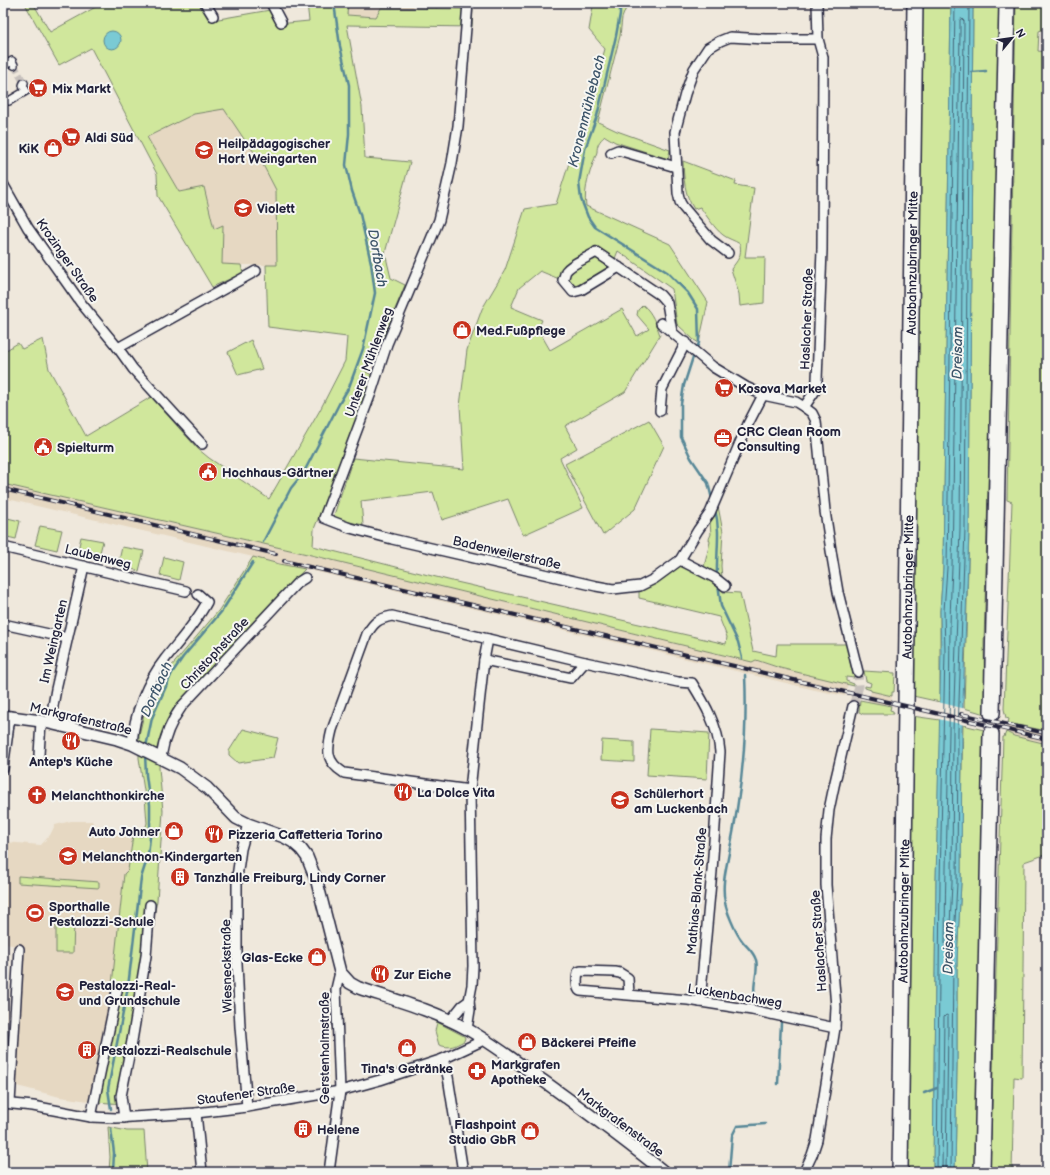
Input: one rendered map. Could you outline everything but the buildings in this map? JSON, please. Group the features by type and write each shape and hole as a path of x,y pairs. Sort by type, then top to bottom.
{"highway":[{"name":"Autobahnzubringer Mitte","path":"900,1172 914,3"},
{"path":"992,713 1007,3"},
{"path":"982,1172 991,734"}],"street":[{"path":"205,3 213,16"},
{"path":"271,3 281,22"},
{"name":"Unterer Mühlenweg","path":"324,518 371,393 387,344 439,220 452,163 458,126 468,3"},
{"name":"Haslacher Straße","path":"804,406 815,391 817,380 821,284 823,58 818,39 817,3"},
{"path":"728,253 711,240 680,202 677,189 675,132 679,114 694,70 708,48 730,37 765,39 818,39"},
{"path":"3,66 12,61 14,65"},
{"path":"9,101 26,91 23,85 24,82"},
{"path":"611,153 618,150 676,167"},
{"name":"Krozinger Straße","path":"3,184 28,228 81,303 118,348 133,369 202,444"},
{"path":"619,267 581,290 573,292 563,280 566,271 574,264 584,260 596,252 619,267 660,294 667,303 672,332"},
{"path":"118,348 256,271"},
{"path":"661,323 689,345 713,367 746,387 763,394 796,402 804,406 812,413 816,421 825,511 838,592 858,672"},
{"path":"660,411 662,389 689,345"},
{"name":"Badenweilerstraße","path":"324,518 350,528 392,539 613,589 640,586 654,579 680,560 710,511 748,424 763,394"},
{"name":"Laubenweg","path":"3,547 186,591"},
{"path":"680,560 721,582"},
{"name":"Im Weingarten","path":"39,755 45,722 84,566"},
{"name":"Christophstraße","path":"146,750 165,737 182,706 297,583 305,578"},
{"path":"146,750 133,733 138,709 164,660 198,618 207,602 198,594"},
{"name":"Mathias-Blank-Straße","path":"470,790 344,773 337,768 330,759 328,745 332,730 372,624 383,618 392,616 585,662 678,682 692,683 703,700 714,723 720,744 712,871 700,1002"},
{"path":"3,624 67,638"},
{"path":"467,1029 473,966 470,790 484,660 488,639"},
{"path":"484,660 571,678 585,662"},
{"name":"Haslacher Straße","path":"804,1172 812,1156 816,1140 835,1028 836,1007 826,885 826,839 829,810 853,706"},
{"path":"3,770 7,716"},
{"name":"Markgrafenstraße","path":"7,716 45,722 117,738 146,750 180,768 196,779 236,818 293,842 307,857 317,882 340,972 350,983 359,988 418,1007 467,1029 506,1054 591,1115 634,1147 664,1172"},
{"name":"Wiesneckstraße","path":"247,1107 237,970 237,877 241,849 248,824"},
{"path":"120,1118 121,1096 146,956 150,905"},
{"path":"7,1103 19,949"},
{"name":"Luckenbachweg","path":"629,994 628,978 620,973 581,971 577,974 577,988 580,991 629,994 700,1002 752,1010 835,1028"},
{"name":"Gerstenhalmstraße","path":"329,1172 340,1091 336,989 340,972"},
{"path":"91,1117 117,991"},
{"path":"450,1021 462,1006 469,1001"},
{"name":"Staufener Straße","path":"7,1103 33,1106 91,1117 106,1118 196,1113 247,1107 340,1091 397,1075 443,1059 484,1040"},
{"path":"443,1059 448,1077 463,1172"},
{"path":"196,1113 202,1172"}],"shaded area":[{"path":"348,3 413,3 413,8 381,8 376,17 347,15"},
{"path":"224,108 244,139 261,161 276,190 277,265 221,265 222,226 214,230 204,187 179,193 147,137 194,114"},
{"path":"3,484 307,554 752,662 755,660 780,668 848,684 845,696 815,690 279,564 3,498"},
{"path":"871,691 892,696 891,706 868,702"},
{"path":"1008,723 1047,731 1047,744 1014,736 1006,732"},
{"name":"Pestalozzi-Real- und Grundschule","path":"71,821 92,821 99,834 133,836 109,1021 96,1102 60,1097 13,1085 21,946 4,944 7,877 6,842 41,845 50,835 55,825"}],"green space":[{"path":"33,3 50,32 103,3 203,3 213,20 270,10 278,24 309,21 307,3 348,3 347,15 376,17 381,8 473,9 472,27 347,25 362,107 365,158 410,162 385,253 391,278 405,285 387,329 366,372 372,375 361,410 314,529 313,546 452,581 726,644 727,637 719,617 639,598 639,591 664,577 679,564 708,578 704,567 710,542 710,522 718,506 723,532 721,566 723,592 740,593 753,651 776,656 777,644 846,644 854,678 846,677 846,681 854,684 854,686 780,668 756,660 752,662 307,554 3,484 3,352 18,343 22,349 43,339 49,369 86,436 151,397 198,449 269,499 320,410 345,361 347,337 268,327 266,265 277,265 276,190 261,161 224,109 194,114 147,137 179,192 204,187 214,229 223,225 222,264 241,265 243,273 212,287 158,196 157,174 91,48 59,65 25,4"},
{"path":"604,3 628,3 622,18 620,36 598,122 617,131 670,150 668,159 615,142 605,136 598,145 588,179 585,199 586,206 670,244 708,302 699,343 677,324 672,289 618,251 612,266 576,286 540,271 519,288 511,307 542,320 538,329 550,350 622,309 637,336 649,329 637,315 638,310 643,305 651,315 660,335 625,392 565,426 577,448 560,458 583,508 523,535 508,499 442,520 433,492 361,501 363,525 333,518 353,458 464,469 460,406 467,350 482,309 505,270 525,209 556,204 605,49 589,30 593,6 604,7"},
{"path":"922,3 951,3 943,568 940,611 940,702 913,696"},
{"path":"973,3 1001,3 984,642 985,714 964,708 969,530"},
{"path":"1016,3 1047,3 1047,28 1039,31 1038,51 1047,52 1047,731 1008,723 1009,719 1006,718 1004,709 1012,502 1007,500"},
{"path":"683,161 736,181 735,185 754,188 745,257 765,257 764,303 740,306 739,294 731,269 739,258 740,244 720,232 700,207 694,209 686,192"},
{"path":"251,340 262,369 238,375 228,352"},
{"path":"649,420 664,446 635,509 603,535 565,464"},
{"path":"3,517 20,521 16,539 3,536"},
{"path":"40,526 62,530 57,550 35,545"},
{"path":"81,537 103,541 98,560 77,555"},
{"path":"122,547 144,551 139,571 118,565"},
{"path":"164,557 183,562 179,580 160,575"},
{"path":"253,557 305,569 178,704 160,749 159,768 163,811 157,901 152,925 139,1025 124,1104 96,1102 108,1021 124,874 128,870 133,836 143,836 147,823 139,758 139,735 145,710 170,668 219,610"},
{"path":"864,671 895,673 894,692 892,692 892,696 865,688 865,686 870,687 871,683 866,681"},
{"path":"860,700 891,706 890,710 893,711 894,714 863,714 859,712"},
{"path":"912,716 940,720 936,882 933,1172 905,1172"},
{"path":"963,725 984,730 976,1172 955,1172 957,959 961,883"},
{"path":"243,729 278,738 273,758 238,763 229,755 229,751"},
{"path":"650,729 709,733 707,779 647,775"},
{"path":"1006,732 1014,736 1047,744 1047,854 1024,862 1022,1078 1014,1077 1012,1172 990,1172 1003,737"},
{"path":"602,740 634,742 634,762 601,760"},
{"path":"18,876 99,882 99,888 18,883"},
{"path":"56,922 74,923 73,953 56,953"},
{"path":"437,1022 464,1036 464,1041 450,1047 439,1045 435,1031"},
{"path":"108,1127 127,1131 144,1131 147,1172 109,1172 110,1157"}],"water":[{"name":"Dreisam","path":"951,3 973,3 969,530 962,731 961,883 957,959 955,1172 933,1172 936,882 941,652 940,611 943,568"},
{"path":"108,31 116,31 121,36 119,47 116,49 108,49 103,44 103,36"}],"pier":[{"path":"938,702 966,709 965,725 938,719"}],"waterway":[{"name":"Dorfbach","path":"263,542 291,488 304,472 349,387 363,349 375,293 371,263 360,214 352,191 346,165 349,134 349,85 340,46 334,3"},
{"name":"Kronenmühlebach","path":"620,3 620,14 616,36 597,116 585,149 579,183 581,199 588,217 595,227 667,272 688,293 698,309 699,343 696,349"},
{"path":"971,72 986,71"},
{"name":"Kronenmühlebach","path":"694,354 684,385 681,404 681,437 691,458 708,483 712,499"},
{"name":"Kronenmühlebach","path":"715,509 718,526 717,576"},
{"name":"Dorfbach","path":"146,747 152,718 172,673 183,657 222,611 253,562"},
{"name":"Kronenmühlebach","path":"718,583 721,606 738,642 742,658"},
{"name":"Kronenmühlebach","path":"745,675 746,708 743,759 735,819 725,875 724,895 727,910 736,931 742,941 753,953 756,960 757,970 754,987 756,997 761,1003 779,1007"},
{"name":"Dorfbach","path":"111,1109 108,1089 128,987 141,878 148,856 150,837 150,805 145,754"},
{"name":"Kronenmühlebach","path":"778,1084 781,1023"},
{"path":"924,1093 937,1088"},
{"name":"Kronenmühlebach","path":"729,1172 732,1136 737,1126 765,1124"},
{"name":"Dorfbach","path":"111,1129 114,1153 113,1172"}],"tunnel":[{"path":"14,65 24,83"},
{"path":"853,706 859,686 858,672"},
{"path":"991,734 992,713"}],"railway":[{"path":"3,489 276,554"},
{"path":"284,561 1047,739"},
{"path":"961,714 1045,733"}],"place":[{"name":"Mix Markt","path":"38,88"},
{"name":"Aldi Süd","path":"71,137"},
{"name":"KiK","path":"53,148"},
{"name":"Heilpädagogischer Hort Weingarten","path":"204,150"},
{"name":"Violett","path":"243,208"},
{"name":"Med.Fußpflege","path":"462,330"},
{"name":"Kosova Market","path":"724,388"},
{"name":"CRC Clean Room Consulting","path":"723,438"},
{"name":"Spielturm","path":"43,447"},
{"name":"Hochhaus-Gärtner","path":"208,472"},
{"name":"Antep's Küche","path":"71,741"},
{"name":"La Dolce Vita","path":"403,792"},
{"name":"Melanchthonkirche","path":"37,795"},
{"name":"Schülerhort am Luckenbach","path":"620,800"},
{"name":"Auto Johner","path":"174,831"},
{"name":"Pizzeria Caffetteria Torino","path":"214,834"},
{"name":"Melanchthon-Kindergarten","path":"68,856"},
{"name":"Tanzhalle Freiburg, Lindy Corner","path":"180,877"},
{"name":"Sporthalle Pestalozzi-Schule","path":"35,913"},
{"name":"Glas-Ecke","path":"317,957"},
{"name":"Zur Eiche","path":"380,974"},
{"name":"Pestalozzi-Real- und Grundschule","path":"65,992"},
{"name":"Bäckerei Pfeifle","path":"527,1042"},
{"name":"Tina's Getränke","path":"407,1048"},
{"name":"Pestalozzi-Realschule","path":"87,1050"},
{"name":"Markgrafen Apotheke","path":"477,1071"},
{"name":"Helene","path":"303,1129"},
{"name":"Flashpoint Studio GbR","path":"530,1131"}]}
